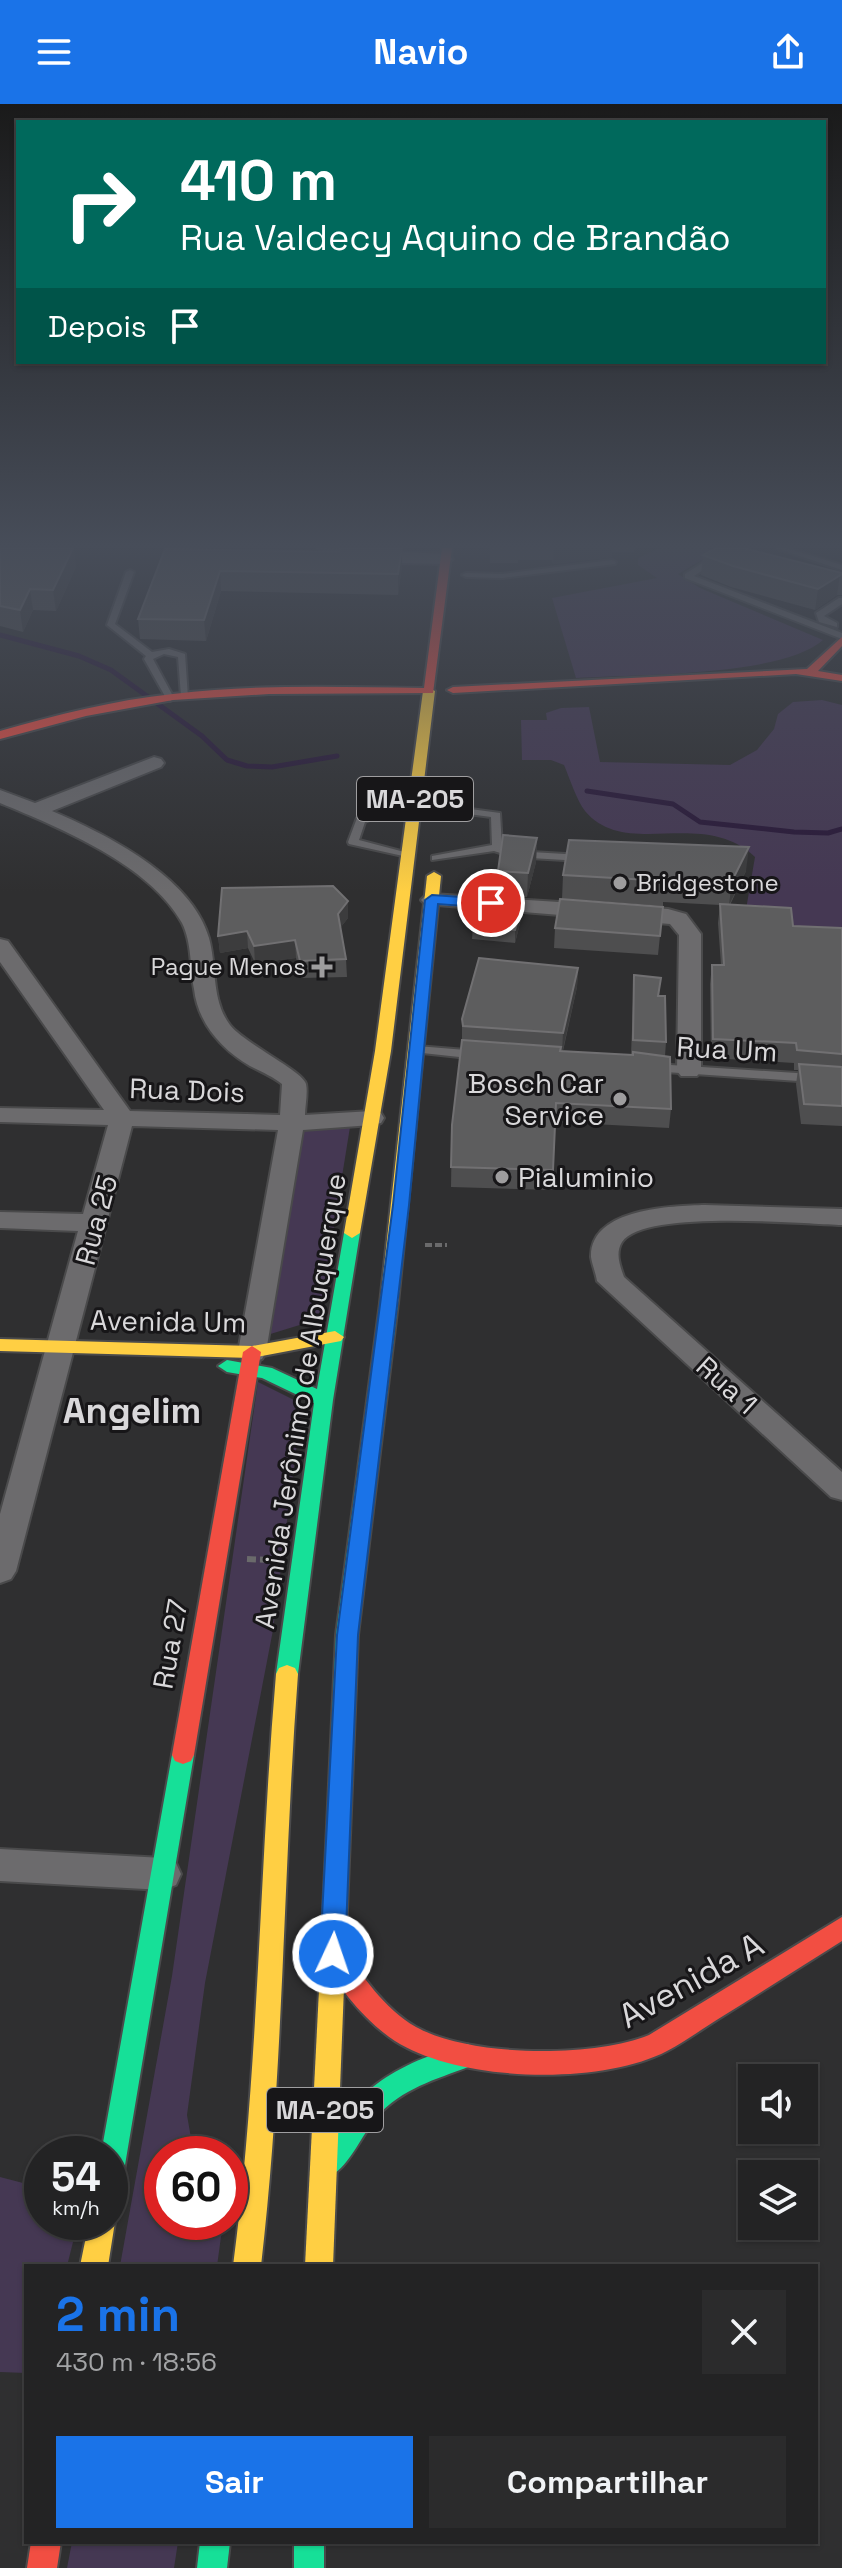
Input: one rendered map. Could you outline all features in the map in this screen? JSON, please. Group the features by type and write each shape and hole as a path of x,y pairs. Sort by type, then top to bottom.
{"main road":[{"name":"Avenida Jerônimo de Albuquerque","path":"247,2264 260,2161 282,1726 301,1562 324,1400 372,1118 432,663"},
{"path":"811,671 819,663"},
{"path":"453,690 811,671 842,678"},
{"path":"0,735 174,697 326,691 429,691"},
{"name":"MA-205","path":"319,2264 347,1635 401,1205 442,800"},
{"path":"335,1337 345,1339 353,1346"},
{"name":"Avenida Um","path":"0,1357 60,1353 251,1359 335,1337"},
{"name":"Avenida Um","path":"0,1345 60,1353"},
{"name":"Avenida Um","path":"251,1359 324,1400"},
{"name":"Rua 27","path":"117,2136 251,1359"},
{"path":"342,1522 338,1567 347,1635"},
{"name":"Avenida A","path":"333,1954 368,2002 387,2021 434,2048 467,2056 595,2060 632,2053 682,2029 842,1928"},
{"name":"Avenida A","path":"322,2185 347,2131 365,2107 388,2086 411,2071 435,2062 467,2056"},
{"path":"94,2264 99,2240"},
{"path":"42,2568 46,2544"},
{"path":"212,2568 215,2544"},
{"path":"309,2544 309,2568"}],"street":[{"path":"0,796 36,810 154,763"},
{"name":"Rua 27","path":"36,810 97,840 140,868 170,894 193,924 200,944 208,1004 215,1023 245,1053 284,1073 294,1083 292,1123 251,1359"},
{"path":"432,900 668,915 678,919 690,934 689,1071"},
{"path":"0,946 122,1118"},
{"name":"Rua Dois","path":"0,1115 292,1123 372,1118"},
{"name":"Rua 25","path":"0,1571 122,1118"},
{"name":"Rua 1","path":"838,1479 611,1281 603,1258 611,1239 630,1224 658,1214 842,1217"},
{"path":"0,1220 96,1223"},
{"path":"0,1865 163,1874"}],"lane":[{"path":"151,663 174,697"},
{"path":"174,697 181,663"},
{"path":"408,856 353,842 362,818 415,798"},
{"path":"442,800 496,815 496,848"},
{"path":"436,858 496,848 513,854 589,859"},
{"path":"417,1050 492,1056"},
{"name":"Rua Um","path":"644,1067 842,1080"}],"path":[{"path":"218,1557 301,1562"}],"shaded area":[{"path":"571,663 764,663 669,674 576,678"},
{"path":"822,700 842,705 842,938 744,921 755,857 734,843 712,836 621,832 602,825 585,811 564,765 551,760 522,760 521,720 547,720 546,713 561,708 589,707 600,762 730,765 757,750 774,729 778,714 793,702"},
{"path":"350,1127 319,1319 264,1336 304,1131"},
{"path":"258,1382 302,1404 273,1630 205,1983 187,2115 191,2136 144,2136 144,2240 221,2240 217,2264 120,2264 125,2240 128,2240 128,2221 172,1976"},
{"path":"0,2177 24,2183 24,2240 74,2240 68,2264 24,2264 24,2373 0,2372"},
{"path":"72,2544 178,2544 174,2568 67,2568"}],"building":[{"path":"503,835 537,838 528,873 498,871"},
{"path":"569,840 749,847 732,881 665,878 665,881 563,875"},
{"path":"333,886 348,901 338,914 346,959 300,961 295,940 254,946 247,931 218,936 222,888"},
{"path":"481,898 523,902 515,930 473,926"},
{"path":"560,899 663,907 660,936 555,928"},
{"path":"720,904 791,908 793,926 842,928 842,1054 797,1050 796,1043 713,1039 712,965 724,965"},
{"path":"479,958 578,968 563,1033 463,1026 462,1019"},
{"path":"634,975 661,978 658,996 665,996 666,1042 633,1040"},
{"path":"462,1040 561,1047 560,1051 633,1055 633,1052 670,1057 671,1109 556,1103 553,1170 451,1167 452,1125"},
{"path":"799,1064 842,1067 842,1106 804,1104"}],"waterway":[{"path":"95,663 111,670 202,736 227,760 247,766 272,767 337,756"},
{"path":"587,791 673,804 700,822 794,832 828,833 842,829"}],"traffic: fast":[{"path":"287,1674 324,1400 352,1233"},
{"path":"335,1911 347,1635 389,1303"},
{"path":"227,1366 266,1372 324,1400"},
{"path":"117,2136 183,1755"},
{"path":"331,2162 356,2121 385,2091 421,2070 467,2056"},
{"path":"212,2568 215,2544"},
{"path":"309,2544 309,2568"}],"traffic: slow":[{"path":"352,1233 383,1051 429,691"},
{"path":"389,1303 434,876"},
{"path":"0,1345 252,1352 335,1337"},
{"path":"247,2264 260,2161 279,1773 287,1674"},
{"path":"319,2264 335,1911"},
{"path":"94,2264 99,2240"}],"traffic: jam":[{"path":"429,691 433,663"},
{"path":"811,671 819,663"},
{"path":"453,690 796,671 842,678"},
{"path":"0,735 86,712 173,697 269,691 429,691"},
{"path":"183,1755 252,1352"},
{"path":"333,1954 385,2018 407,2035 427,2044 478,2057 536,2062 589,2061 623,2056 658,2043 842,1928"},
{"path":"42,2568 46,2544"}],"place":[{"name":"Bridgestone","path":"620,883"},
{"name":"Pague Menos","path":"322,967"},
{"name":"Bosch Car Service","path":"620,1099"},
{"name":"Pialuminio","path":"502,1177"}],"district":[{"name":"Angelim","path":"132,1410"}],"route":[{"path":"333,1954 347,1635 401,1205 432,900 491,903"}]}
